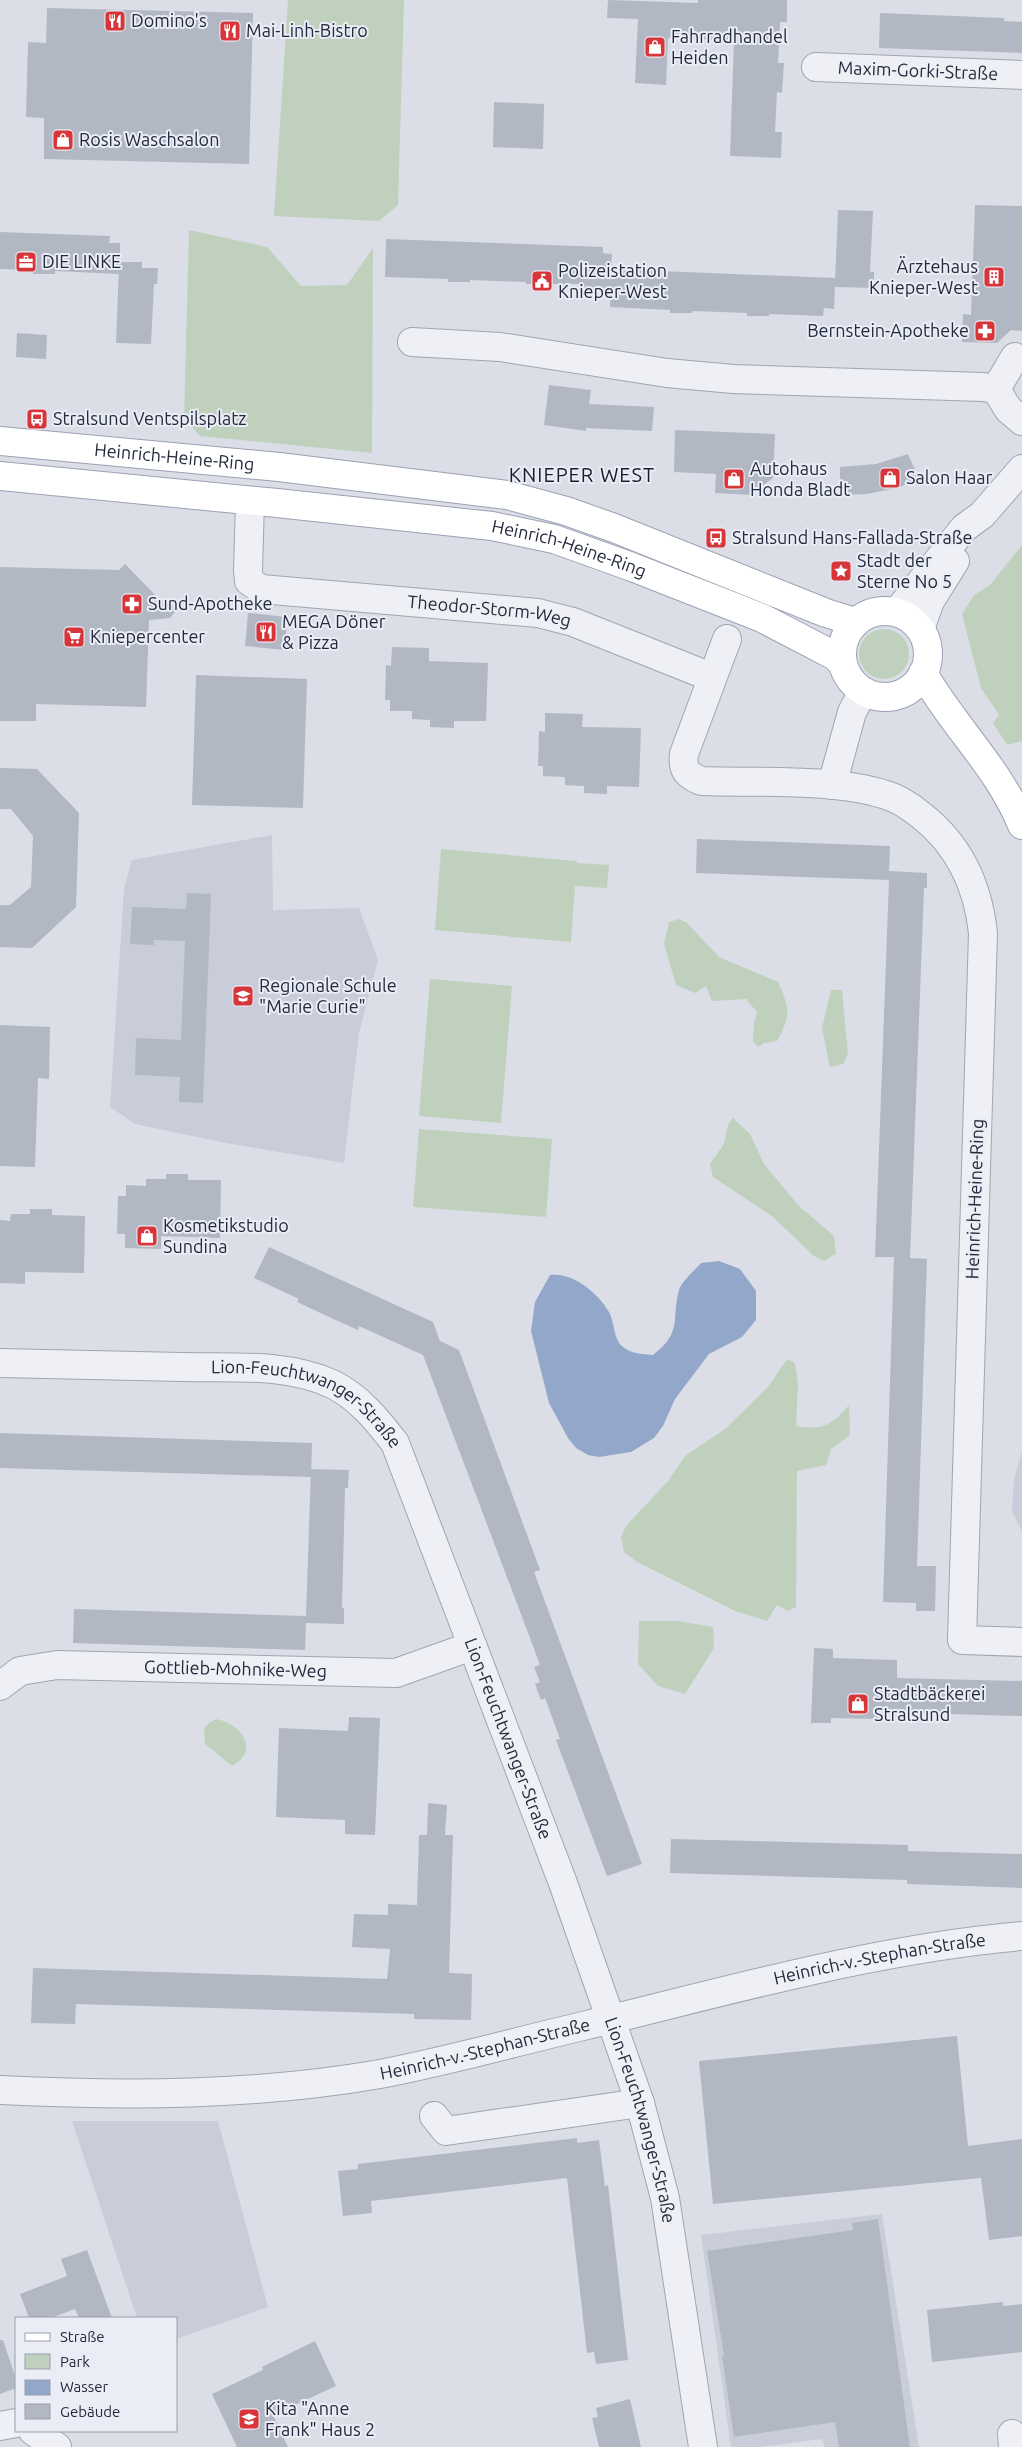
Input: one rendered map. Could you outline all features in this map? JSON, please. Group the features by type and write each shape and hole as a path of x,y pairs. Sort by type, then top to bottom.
{"main road":[{"name":"Heinrich-Heine-Ring","path":"0,441 212,460 507,495 566,511 657,544 826,613 855,622"},
{"name":"Heinrich-Heine-Ring","path":"0,476 250,501 277,502 492,526 554,539 632,567 762,618 834,656 842,663"},
{"name":"Heinrich-Heine-Ring","path":"250,501 252,485 256,482 334,485 378,479"},
{"name":"Heinrich-Heine-Ring","path":"277,502 340,496 406,500 411,495 410,482"},
{"path":"875,611 897,612 906,616 920,629 928,651 923,673 918,682 901,694 882,697 863,692 853,684 842,663 841,648 846,634 855,622 875,611"},
{"path":"923,673 959,728 998,778 1022,825"},
{"path":"901,694 922,710 959,728"}],"street":[{"name":"Maxim-Gorki-Straße","path":"816,67 1022,75"},
{"path":"412,342 500,347 675,374 996,389"},
{"path":"996,389 1014,356"},
{"path":"996,389 1008,409 1022,421"},
{"path":"897,612 964,528 982,515 1022,469"},
{"name":"Theodor-Storm-Weg","path":"250,501 249,581 261,589 538,613 573,622 711,677"},
{"path":"920,629 930,601 972,536 982,515"},
{"name":"Heinrich-Heine-Ring","path":"728,639 711,677 684,754 682,764 690,777 701,781 832,785 888,795 908,805 947,839 964,864 979,904 983,933 962,1640 1022,1642"},
{"path":"832,785 852,712 863,692"},
{"name":"Lion-Feuchtwanger-Straße","path":"0,1363 268,1370 297,1373 331,1384 356,1399 378,1421 395,1443 563,1883 640,2104 665,2198 703,2447"},
{"name":"Gottlieb-Mohnike-Weg","path":"0,1686 20,1671 57,1665 396,1673 472,1646"},
{"name":"Heinrich-v.-Stephan-Straße","path":"0,2090 171,2094 326,2083 434,2062 883,1955 963,1941 1022,1936"},
{"path":"434,2116 446,2131 640,2104"},
{"path":"0,2426 15,2422"},
{"path":"34,2432 57,2447"}],"shaded area":[{"name":"Regionale Schule \"Marie Curie\"","path":"272,835 273,910 359,908 378,960 359,1033 344,1163 226,1143 135,1124 110,1107 124,889 132,860"},
{"path":"1022,1451 1022,1532 1012,1511 1014,1479"},
{"path":"72,2121 218,2121 268,2307 178,2338 178,2317 137,2317"},
{"path":"882,2214 919,2447 825,2447 822,2439 760,2447 731,2447 701,2235"}],"green space":[{"path":"288,0 404,0 398,205 379,221 274,216"},
{"path":"189,230 267,247 301,286 347,285 373,248 372,453 200,436 184,418"},
{"path":"1022,545 1022,741 1007,745 993,723 999,715 981,688 962,614 974,595 990,585"},
{"path":"889,629 902,636 908,644 908,664 902,672 894,678 879,679 866,672 860,664 859,649 866,636 874,630"},
{"path":"441,849 609,865 607,888 575,886 571,942 435,930"},
{"path":"679,919 687,923 719,957 778,982 787,1006 787,1018 777,1041 764,1043 758,1047 753,1041 757,1012 746,999 712,1001 706,986 695,993 676,985 664,944 669,922"},
{"path":"430,979 512,986 501,1123 419,1116"},
{"path":"831,990 842,990 848,1054 843,1064 830,1067 822,1028"},
{"path":"733,1118 750,1134 764,1164 798,1205 834,1236 836,1254 824,1261 814,1256 772,1216 713,1177 710,1164 724,1144 728,1125"},
{"path":"419,1129 552,1139 546,1217 413,1207"},
{"path":"787,1359 795,1363 798,1383 796,1426 813,1428 826,1425 832,1422 849,1405 850,1435 831,1449 826,1465 797,1471 796,1607 788,1611 777,1605 767,1621 735,1611 637,1562 624,1552 621,1537 626,1526 668,1481 685,1456 725,1429 768,1387"},
{"path":"639,1621 678,1621 713,1627 714,1648 685,1694 658,1686 638,1664"},
{"path":"216,1719 233,1726 244,1738 246,1745 245,1753 241,1760 232,1766 205,1744 204,1729"}],"water":[{"path":"719,1261 740,1269 756,1291 756,1320 742,1337 709,1354 675,1399 663,1426 654,1438 631,1452 599,1457 588,1455 576,1448 568,1438 549,1403 531,1331 535,1302 550,1275 559,1275 576,1280 592,1291 609,1312 617,1340 620,1344 633,1352 653,1355 669,1339 672,1332 679,1290 683,1283 701,1263"}],"building":[{"path":"608,0 698,3 698,0 787,0 787,22 780,22 778,63 784,63 782,93 777,92 775,132 782,132 781,158 730,156 734,41 668,38 666,85 635,83 638,19 607,18"},
{"path":"47,8 253,13 249,164 44,159 44,118 26,117 28,42 46,43"},
{"path":"880,13 1004,18 1004,21 1022,22 1022,53 879,48"},
{"path":"494,102 544,104 543,149 493,147"},
{"name":"Ärztehaus Knieper-West","path":"975,205 1022,206 1022,331 1011,330 997,343 962,342 963,314 971,315"},
{"path":"838,210 873,211 870,272 874,272 874,288 835,287 834,309 824,308 823,316 769,314 769,316 747,316 747,313 693,311 692,313 670,313 670,310 610,307 611,289 580,288 580,284 526,284 526,282 470,280 470,282 448,282 448,279 385,277 386,239 603,247 603,253 612,254 611,269 835,278 835,282"},
{"path":"0,232 110,236 109,243 120,243 120,262 142,262 142,268 158,268 157,284 154,284 151,344 116,343 119,274 55,271 55,274 33,274 33,270 0,269"},
{"path":"17,333 47,335 46,359 16,357"},
{"path":"549,385 591,390 589,404 654,407 652,431 586,428 586,431 544,425"},
{"path":"675,430 775,434 773,478 751,495 715,493 716,474 674,472"},
{"path":"908,454 919,479 897,488 867,494 840,495 840,467 876,464"},
{"name":"Kniepercenter","path":"125,564 160,600 169,601 175,607 175,612 170,618 149,620 146,707 36,704 36,721 0,721 0,567 119,570"},
{"name":"MEGA Döner & Pizza","path":"248,613 287,617 285,650 245,646"},
{"path":"392,647 429,648 429,661 488,663 486,721 454,721 454,728 430,727 430,720 412,719 412,711 390,711 390,700 385,700 386,665 391,666"},
{"path":"196,675 307,679 303,808 192,805"},
{"path":"545,713 583,714 582,727 641,728 639,787 607,786 607,794 584,793 584,786 565,785 565,777 543,776 543,766 538,766 539,731 545,732"},
{"path":"0,768 37,769 79,813 76,907 32,948 0,947 0,905 10,905 31,887 33,836 11,809 0,809"},
{"path":"697,839 890,846 889,871 927,873 927,888 924,888 910,1258 927,1259 917,1566 936,1566 935,1611 916,1611 916,1603 883,1602 894,1257 875,1257 889,880 696,873"},
{"path":"187,893 211,894 203,1103 179,1102 180,1077 135,1075 136,1038 181,1040 185,941 154,940 154,945 130,944 132,907 186,909"},
{"path":"0,1025 50,1027 49,1079 38,1078 35,1167 0,1166"},
{"path":"166,1174 188,1174 188,1180 221,1180 220,1238 161,1236 161,1249 125,1248 125,1234 117,1234 118,1196 126,1196 126,1185 146,1186 146,1179 166,1179"},
{"path":"30,1209 52,1209 52,1215 85,1216 84,1273 25,1272 25,1284 0,1283 0,1220 10,1221 11,1214 30,1214"},
{"path":"269,1247 433,1322 440,1341 459,1350 540,1570 534,1572 642,1864 607,1876 556,1740 560,1739 545,1698 541,1700 535,1684 540,1682 534,1667 540,1665 423,1355 359,1326 358,1330 329,1317 297,1302 299,1299 254,1278"},
{"path":"0,1433 312,1443 311,1477 0,1468"},
{"path":"311,1469 349,1470 348,1488 345,1488 342,1608 344,1608 344,1624 306,1623 305,1650 73,1643 74,1609 306,1616"},
{"path":"814,1648 833,1649 833,1658 897,1660 897,1678 1022,1681 1022,1716 879,1712 879,1719 831,1718 831,1723 811,1723"},
{"path":"349,1717 380,1718 375,1835 345,1834 345,1820 276,1817 279,1728 348,1731"},
{"path":"428,1803 447,1805 445,1835 453,1835 449,1973 472,1974 471,2020 414,2019 414,2014 76,2004 75,2024 31,2023 33,1968 387,1979 390,1949 352,1947 354,1914 388,1915 388,1904 417,1905 419,1835 427,1835"},
{"path":"671,1839 908,1845 908,1851 1022,1854 1022,1888 907,1884 907,1880 670,1873"},
{"path":"957,2036 968,2146 1022,2139 1022,2236 989,2240 981,2178 713,2204 699,2061"},
{"path":"577,2138 577,2143 599,2140 605,2186 608,2185 628,2360 596,2364 594,2352 587,2353 567,2178 371,2201 372,2213 343,2216 338,2171 358,2169 358,2164"},
{"path":"878,2219 910,2447 839,2447 835,2422 734,2437 722,2356 724,2355 707,2251 853,2230 852,2223"},
{"path":"87,2250 112,2317 79,2317 75,2309 54,2317 29,2317 20,2294 67,2276 61,2259"},
{"path":"1003,2302 1003,2306 1022,2304 1022,2352 932,2362 927,2310"},
{"path":"0,2340 3,2340 15,2376 15,2388 0,2394"},
{"path":"315,2341 336,2386 273,2415 288,2447 237,2447 212,2394 263,2370 262,2367"},
{"path":"630,2399 641,2447 599,2447 592,2418 598,2417 596,2408"}],"place":[{"name":"Domino's","path":"115,21"},
{"name":"Mai-Linh-Bistro","path":"230,31"},
{"name":"Fahrradhandel Heiden","path":"655,47"},
{"name":"Rosis Waschsalon","path":"63,140"},
{"name":"DIE LINKE","path":"26,262"},
{"name":"Ärztehaus Knieper-West","path":"994,277"},
{"name":"Polizeistation Knieper-West","path":"542,281"},
{"name":"Bernstein-Apotheke","path":"985,331"},
{"name":"Stralsund Ventspilsplatz","path":"37,419"},
{"name":"Salon Haar","path":"890,478"},
{"name":"Autohaus Honda Bladt","path":"734,479"},
{"name":"Stralsund Hans-Fallada-Straße","path":"716,538"},
{"name":"Stadt der Sterne No 5","path":"841,571"},
{"name":"Sund-Apotheke","path":"132,604"},
{"name":"MEGA Döner & Pizza","path":"266,632"},
{"name":"Kniepercenter","path":"74,637"},
{"name":"Regionale Schule \"Marie Curie\"","path":"243,996"},
{"name":"Kosmetikstudio Sundina","path":"147,1236"},
{"name":"Stadtbäckerei Stralsund","path":"858,1704"},
{"name":"Kita \"Anne Frank\" Haus 2","path":"249,2419"}],"district":[{"name":"KNIEPER WEST","path":"582,475"}]}
